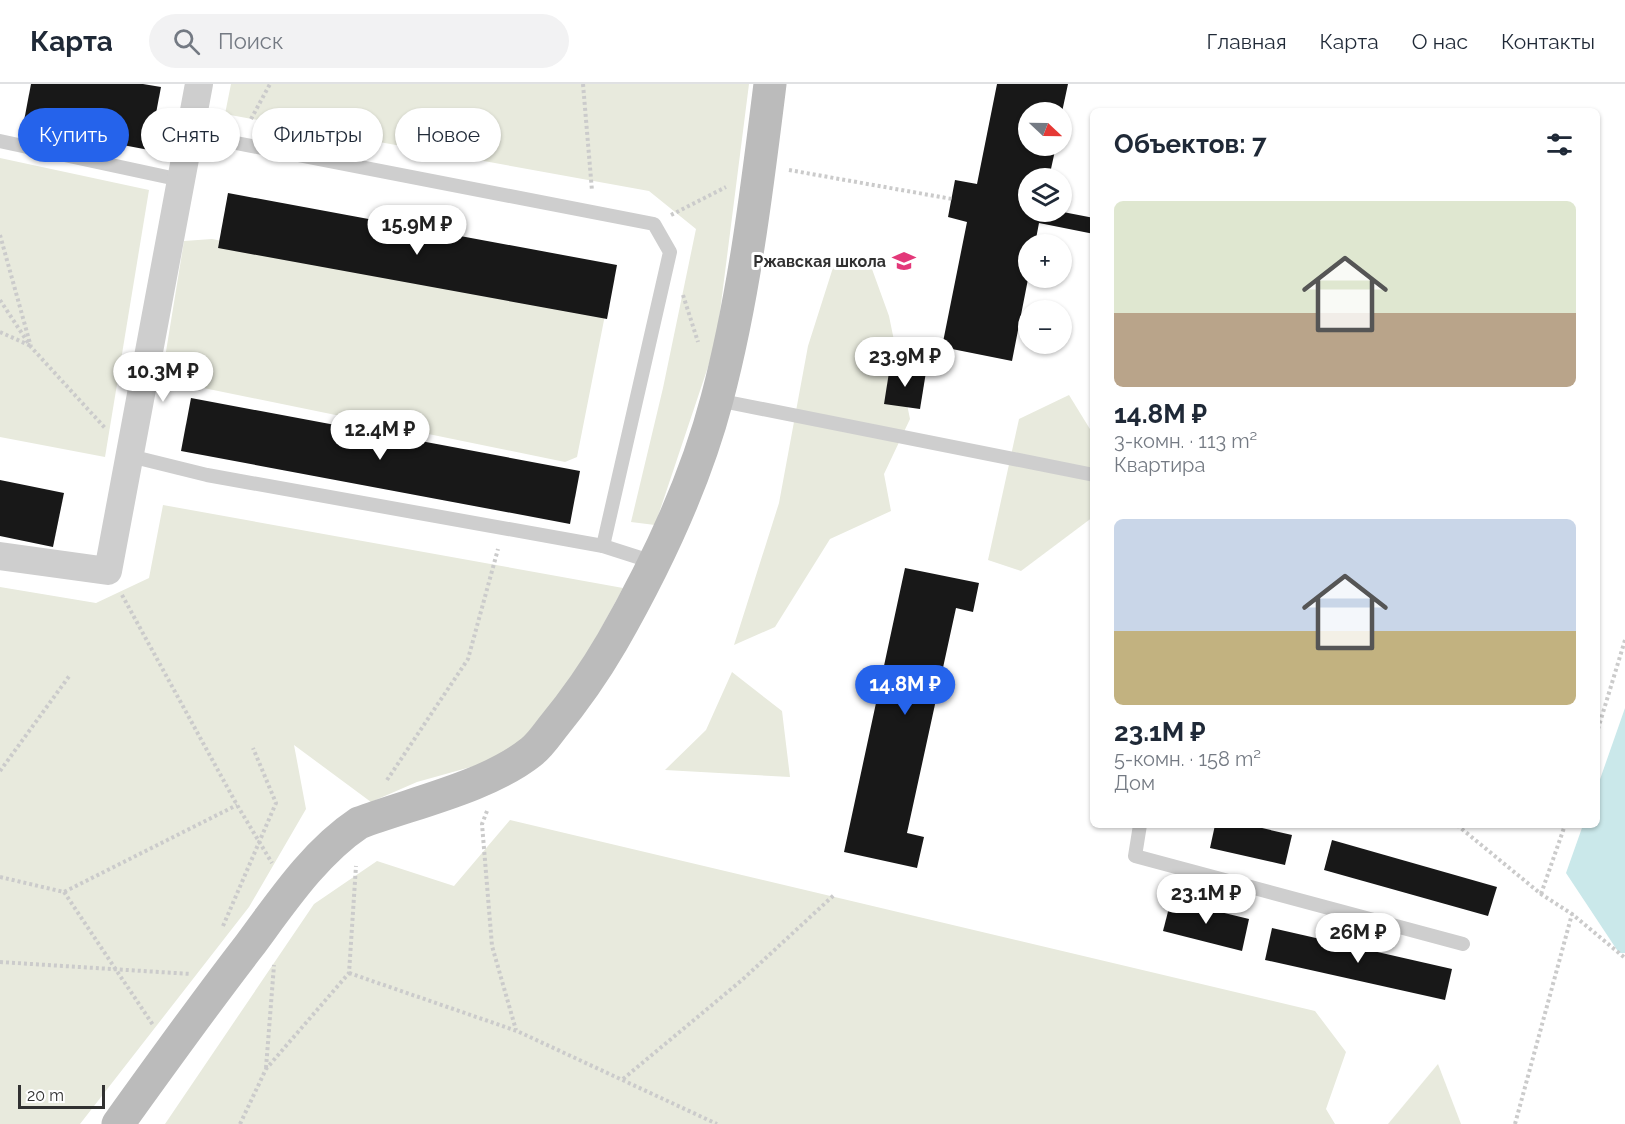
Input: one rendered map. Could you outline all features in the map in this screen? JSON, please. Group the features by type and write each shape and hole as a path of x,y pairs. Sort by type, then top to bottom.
{"street":[{"path":"195,108 199,84"},
{"path":"118,1124 170,1050 279,906 339,836 359,823 502,772 533,751 585,688 622,624 653,562 700,452 717,400 733,329 759,170 770,84"},
{"path":"0,556 108,571 185,162"}],"lane":[{"path":"0,141 181,180"},
{"path":"240,144 654,224 670,252 603,546"},
{"path":"717,400 1090,474"},
{"path":"130,456 207,475 603,546 653,562"},
{"path":"1140,828 1135,856 1463,944"}],"path":[{"path":"251,119 270,84"},
{"path":"583,84 593,212"},
{"path":"654,224 759,170 796,170 952,199"},
{"path":"0,235 32,347"},
{"path":"670,252 699,343"},
{"path":"0,300 32,347 130,456"},
{"path":"0,332 32,347"},
{"path":"384,784 468,659 504,528"},
{"path":"108,571 237,805 285,885 279,906"},
{"path":"1600,722 1625,640"},
{"path":"0,771 70,675"},
{"path":"222,930 276,803 253,748"},
{"path":"502,772 482,824 484,873 492,946 517,1031"},
{"path":"0,877 64,892 237,805"},
{"path":"240,1124 266,1069 350,973 359,823"},
{"path":"1461,828 1541,894 1572,914 1625,958"},
{"path":"1541,894 1564,828"},
{"path":"64,892 170,1050"},
{"path":"622,1079 742,980 834,895"},
{"path":"1515,1124 1572,914"},
{"path":"266,1069 275,953"},
{"path":"0,962 117,971 203,974"},
{"path":"350,973 517,1031 717,1124"}],"shaded area":[{"path":"231,84 749,84 716,343 655,525 631,522 663,388 696,229 649,191 489,162 501,162 501,108 395,108 395,145 383,143 383,108 252,108 252,119 240,117 240,108 226,108"},
{"path":"0,158 149,190 105,457 0,437"},
{"path":"212,239 605,315 577,457 565,462 184,384 183,377 163,370 184,241"},
{"path":"837,255 868,258 889,316 910,419 884,474 891,511 830,539 775,627 734,645 779,503 808,346"},
{"path":"1069,395 1090,429 1090,519 1021,571 988,560 1019,419"},
{"path":"163,505 623,588 574,678 521,741 485,763 417,782 371,802 294,745 306,809 249,907 80,1124 0,1124 0,587 96,603 149,578"},
{"path":"732,672 782,711 790,777 665,770 706,730"},
{"path":"510,820 1315,1011 1346,1052 1326,1109 1335,1124 165,1124 314,904 377,861 454,886"},
{"path":"1438,1064 1461,1124 1388,1124"}],"water":[{"path":"1625,708 1625,953 1619,953 1566,873 1582,828 1600,828 1600,779"}],"building":[{"path":"31,84 143,84 161,87 157,108 141,108 141,148 129,146 129,108 26,108"},
{"path":"997,84 1068,84 1064,102 1018,102 1018,156 1054,156 1051,168 1018,168 1018,222 1072,222 1072,214 1090,217 1090,233 1039,223 1037,234 1018,234 1018,288 1026,288 1024,300 1018,300 1018,330 1012,361 942,347 967,222 948,217 955,180 977,184"},
{"path":"228,193 617,265 607,319 218,248"},
{"path":"890,366 926,372 920,409 884,404"},
{"path":"191,398 580,471 570,524 181,451"},
{"path":"0,480 64,493 53,547 0,536"},
{"path":"905,568 979,583 973,612 956,608 907,833 924,837 917,868 844,852"},
{"path":"1214,828 1262,828 1292,835 1285,865 1210,848"},
{"path":"1332,840 1497,887 1488,916 1324,870"},
{"path":"1171,900 1249,919 1242,951 1163,931"},
{"path":"1272,928 1452,969 1445,1000 1265,960"}],"place":[{"name":"Ржавская школа","path":"904,261"}]}
